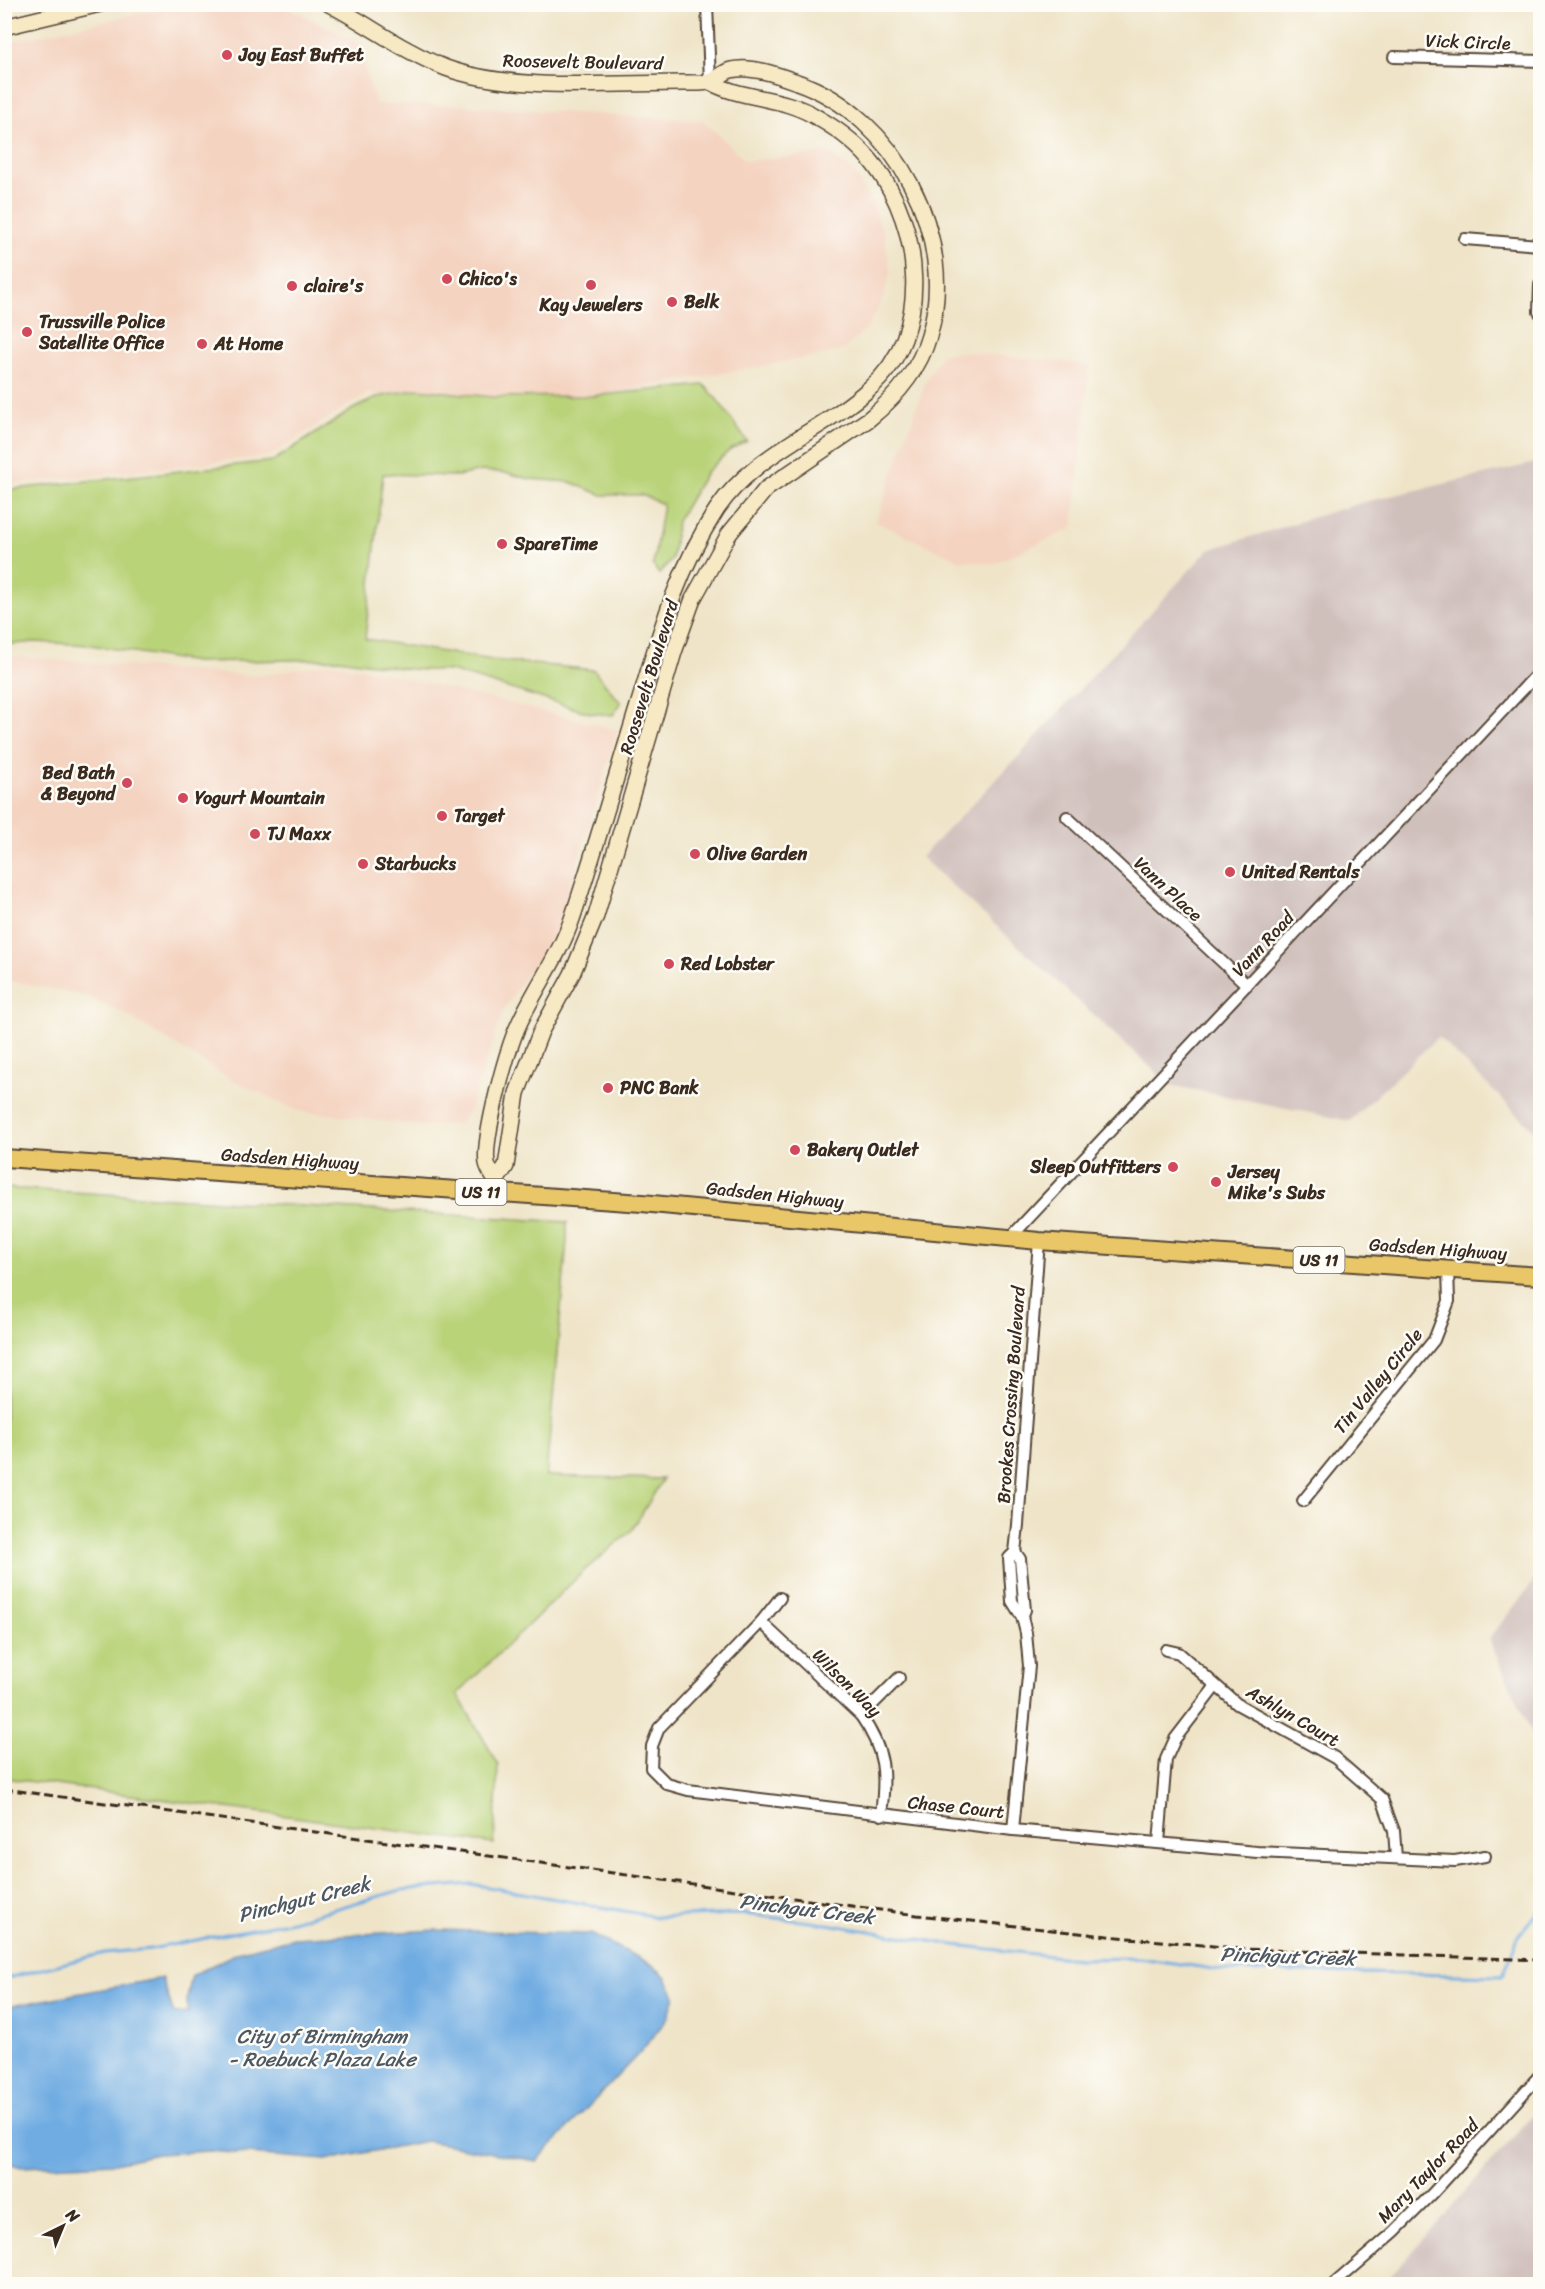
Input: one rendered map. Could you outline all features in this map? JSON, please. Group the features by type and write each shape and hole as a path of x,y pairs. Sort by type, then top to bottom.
{"main road":[{"name":"Gadsden Highway","path":"4,1158 495,1187 1039,1241 1540,1276"}],"street":[{"path":"4,27 100,4"},
{"name":"Roosevelt Boulevard","path":"329,4 424,58 482,77 525,82 710,82 729,92 771,98 817,117 848,140 874,165 896,204 914,276 912,316 903,345 882,377 845,407 752,469 723,502 687,560 660,633 569,927 510,1045 489,1140 487,1163 495,1187"},
{"path":"707,4 710,82"},
{"name":"Vick Circle","path":"1395,57 1540,61"},
{"name":"Roosevelt Boulevard","path":"495,1187 506,1166 517,1093 541,1031 572,974 596,916 674,652 698,590 729,534 766,489 869,419 899,392 924,351 935,315 935,264 924,217 915,192 903,170 873,130 830,99 800,82 750,70 730,70 710,82"},
{"path":"1465,239 1540,244"},
{"path":"1539,312 1540,285"},
{"name":"Vann Road","path":"1010,1238 1540,671"},
{"name":"Vann Place","path":"1067,817 1247,985"},
{"name":"Brookes Crossing Boulevard","path":"1013,1830 1029,1666 1022,1617 1025,1610 1020,1559 1015,1552 1039,1241"},
{"name":"Tin Valley Circle","path":"1303,1501 1434,1340 1449,1301 1448,1269"},
{"name":"Chase Court","path":"780,1598 761,1622 659,1728 652,1746 651,1768 667,1784 688,1790 881,1815 1013,1830 1257,1852 1455,1861 1485,1856"},
{"name":"Wilson Way","path":"761,1622 861,1716 879,1745 884,1764 881,1815"},
{"name":"Ashlyn Court","path":"1166,1650 1179,1653 1237,1704 1318,1746 1382,1799 1394,1831 1396,1858"},
{"path":"861,1716 899,1678"},
{"path":"1159,1843 1166,1759 1175,1739 1215,1687"},
{"name":"Mary Taylor Road","path":"1334,2284 1394,2232 1433,2193 1540,2075"}],"shaded area":[{"path":"178,5 282,5 357,42 376,104 453,105 704,121 746,161 828,153 853,171 872,204 885,237 890,272 884,297 868,327 845,349 818,356 570,400 366,394 270,456 5,485 4,43"},
{"path":"965,352 1089,365 1073,528 993,564 959,560 876,522 926,380 942,354"},
{"path":"1540,462 1540,1136 1438,1037 1350,1121 1170,1085 921,857 1015,760 1208,550 1360,503"},
{"path":"5,656 257,676 330,663 389,674 618,730 556,932 504,1009 470,1108 459,1124 422,1126 298,1111 232,1080 122,1012 83,995 5,980"},
{"path":"1540,1573 1540,1750 1489,1639"},
{"path":"1540,2107 1540,2284 1383,2284"}],"green space":[{"path":"704,385 747,441 730,450 706,472 677,521 672,559 659,574 653,565 663,504 642,495 602,495 570,482 530,479 507,473 482,471 457,476 383,474 365,639 492,660 594,670 621,703 613,715 590,713 451,671 408,669 339,659 195,662 91,645 35,642 5,645 5,490 273,461 353,409 378,397 418,389 492,397 591,396"},
{"path":"5,1188 567,1222 546,1476 663,1479 632,1530 586,1569 457,1694 498,1764 494,1844 5,1778"}],"water":[{"name":"City of Birmingham - Roebuck Plaza Lake","path":"436,1930 591,1934 651,1964 665,1976 675,1996 668,2018 642,2050 537,2161 427,2141 326,2160 210,2151 157,2154 115,2163 21,2167 5,2162 5,2007 162,1978 174,2014 188,2013 187,1999 192,1975 241,1951 294,1938"}],"waterway":[{"name":"Pinchgut Creek","path":"4,1979 104,1953 151,1949 292,1921 401,1890 471,1884 658,1917 744,1914 827,1924 954,1945 1078,1959 1140,1958 1220,1970 1503,1976 1518,1937 1540,1910"},
{"path":"4,2166 10,2164"}],"railway":[{"path":"4,1789 917,1915 1087,1934 1245,1949 1540,1960"}],"place":[{"name":"Joy East Buffet","path":"227,55"},
{"name":"Chico's","path":"447,279"},
{"name":"Kay Jewelers","path":"591,285"},
{"name":"claire's","path":"292,286"},
{"name":"Belk","path":"672,302"},
{"name":"Trussville Police Satellite Office","path":"27,332"},
{"name":"At Home","path":"202,344"},
{"name":"SpareTime","path":"502,544"},
{"name":"Bed Bath & Beyond","path":"127,783"},
{"name":"Yogurt Mountain","path":"183,798"},
{"name":"Target","path":"442,816"},
{"name":"TJ Maxx","path":"255,834"},
{"name":"Olive Garden","path":"695,854"},
{"name":"Starbucks","path":"363,864"},
{"name":"United Rentals","path":"1230,872"},
{"name":"Red Lobster","path":"669,964"},
{"name":"PNC Bank","path":"608,1088"},
{"name":"Bakery Outlet","path":"795,1150"},
{"name":"Sleep Outfitters","path":"1173,1167"},
{"name":"Jersey Mike's Subs","path":"1216,1182"}]}
